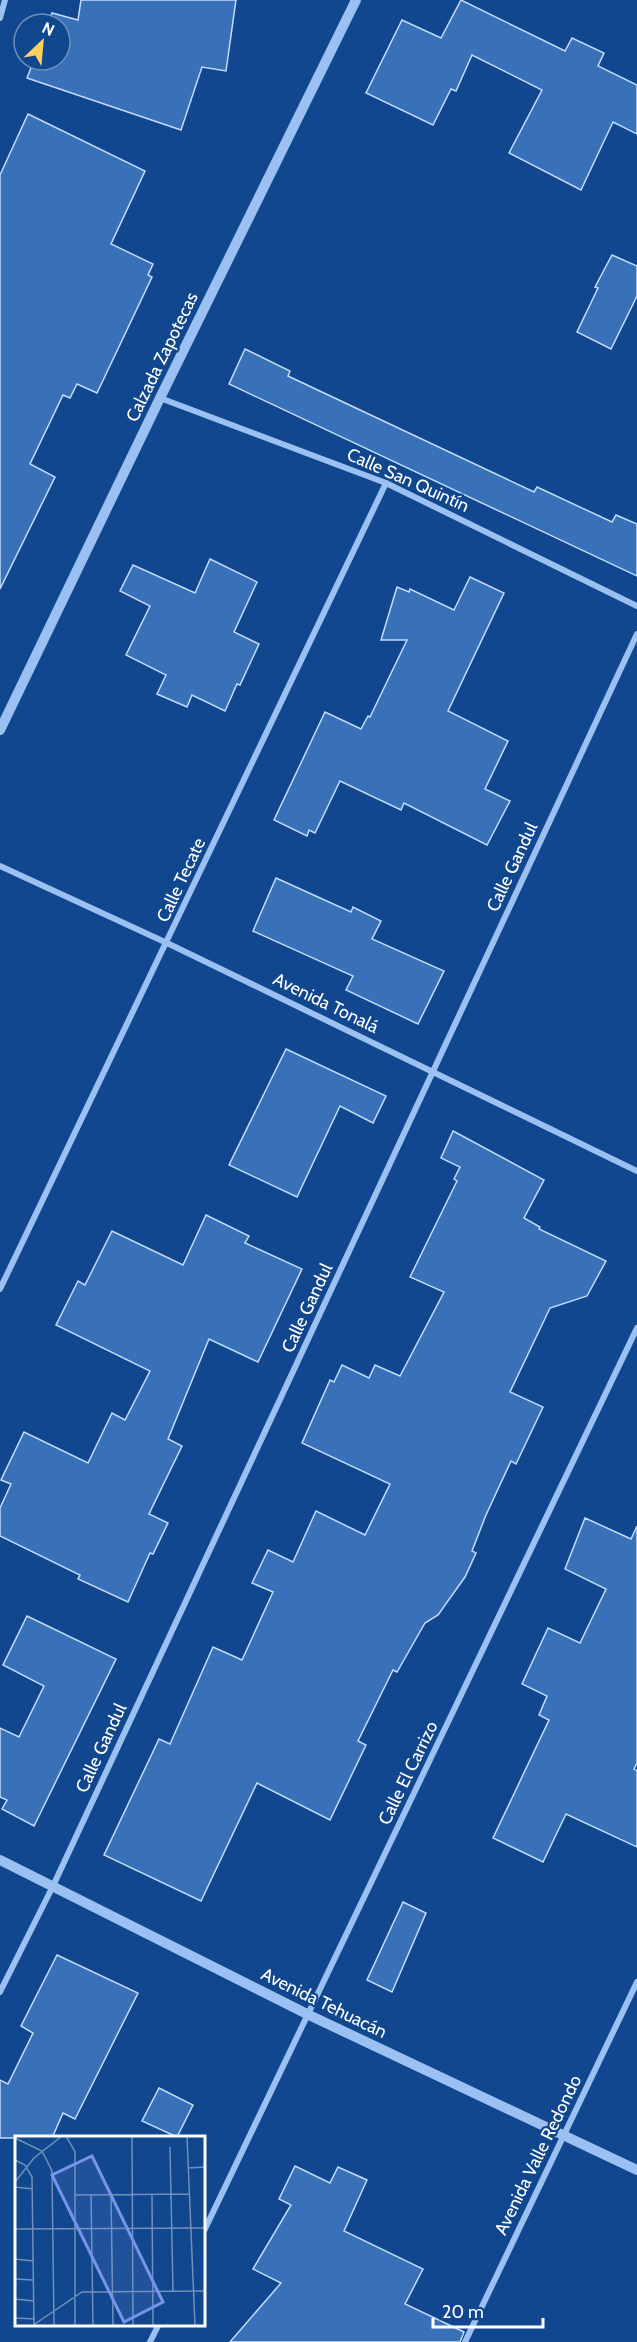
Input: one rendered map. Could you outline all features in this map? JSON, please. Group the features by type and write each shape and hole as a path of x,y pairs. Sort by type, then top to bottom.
{"street":[{"path":"0,18 5,0"},
{"name":"Calzada Zapotecas","path":"0,730 356,0"},
{"name":"Calle San Quintín","path":"160,398 386,483 637,606"},
{"name":"Calle Tecate","path":"0,1289 386,483"},
{"name":"Calle Gandul","path":"0,1992 53,1886 637,634"},
{"name":"Avenida Tonalá","path":"0,866 167,943 637,1171"},
{"name":"Calle El Carrizo","path":"206,2227 637,1328"},
{"name":"Avenida Tehuacán","path":"0,1860 309,2015 637,2170"},
{"name":"Avenida Valle Redondo","path":"465,2342 637,1982"},
{"path":"150,2342 157,2327"}],"building":[{"path":"81,0 236,0 226,71 202,67 181,130 27,78 29,72 72,72 72,18 78,20"},
{"path":"461,0 565,51 572,38 604,53 598,66 637,85 637,134 613,122 581,190 509,153 542,90 472,55 456,91 451,89 433,125 366,93 402,20 441,38"},
{"path":"28,114 145,171 111,244 153,264 148,275 152,277 97,393 77,384 70,398 63,395 30,464 55,477 0,589 0,175"},
{"path":"612,255 637,266 637,296 611,349 577,332 598,288 595,287"},
{"path":"245,349 290,371 288,376 534,492 537,487 612,522 616,515 637,524 637,576 229,384"},
{"path":"210,559 257,582 234,632 259,644 225,711 192,695 187,707 157,694 166,675 126,655 150,606 120,591 133,565 195,593"},
{"path":"470,577 504,593 448,711 508,741 485,789 510,801 487,845 404,803 401,810 340,781 315,833 309,830 307,836 274,820 325,712 361,729 368,716 370,717 407,640 381,640 397,587 409,592 410,589 454,610"},
{"path":"276,878 351,912 353,907 381,921 372,939 444,971 418,1024 346,990 353,976 253,931"},
{"path":"286,1049 386,1096 373,1123 340,1106 297,1197 229,1165"},
{"path":"453,1131 544,1180 524,1218 540,1227 539,1229 606,1261 587,1296 550,1308 510,1392 543,1407 516,1464 511,1461 486,1515 472,1551 476,1553 465,1577 438,1615 425,1623 397,1672 393,1670 358,1741 366,1745 330,1820 257,1783 201,1901 104,1855 159,1739 170,1744 213,1647 242,1660 273,1592 252,1583 268,1550 293,1562 316,1511 365,1535 390,1484 302,1443 330,1380 334,1382 342,1365 369,1378 375,1365 400,1376 444,1292 410,1277 457,1181 454,1179 460,1167 441,1158"},
{"path":"206,1215 249,1236 245,1243 302,1269 258,1362 209,1339 168,1439 182,1446 149,1514 168,1523 153,1554 150,1553 128,1602 78,1579 80,1575 0,1536 0,1508 11,1484 1,1480 24,1432 88,1463 112,1413 125,1420 150,1371 56,1325 78,1281 85,1285 112,1231 183,1265"},
{"path":"585,1518 631,1539 637,1526 637,1763 634,1769 637,1771 637,1847 566,1814 543,1862 493,1838 549,1720 539,1715 547,1696 522,1684 548,1628 580,1643 606,1589 565,1569"},
{"path":"27,1616 116,1659 34,1826 2,1809 7,1800 0,1797 0,1728 19,1737 44,1686 3,1665"},
{"path":"403,1902 426,1913 392,1992 367,1980"},
{"path":"57,1955 138,1993 75,2119 63,2113 53,2136 0,2138 0,2080 8,2084 33,2033 21,2026"},
{"path":"159,2088 193,2105 178,2136 142,2121"},
{"path":"295,2166 330,2183 338,2167 367,2180 344,2231 423,2269 405,2304 464,2332 460,2342 230,2342 281,2283 253,2269 291,2205 279,2199"}]}
